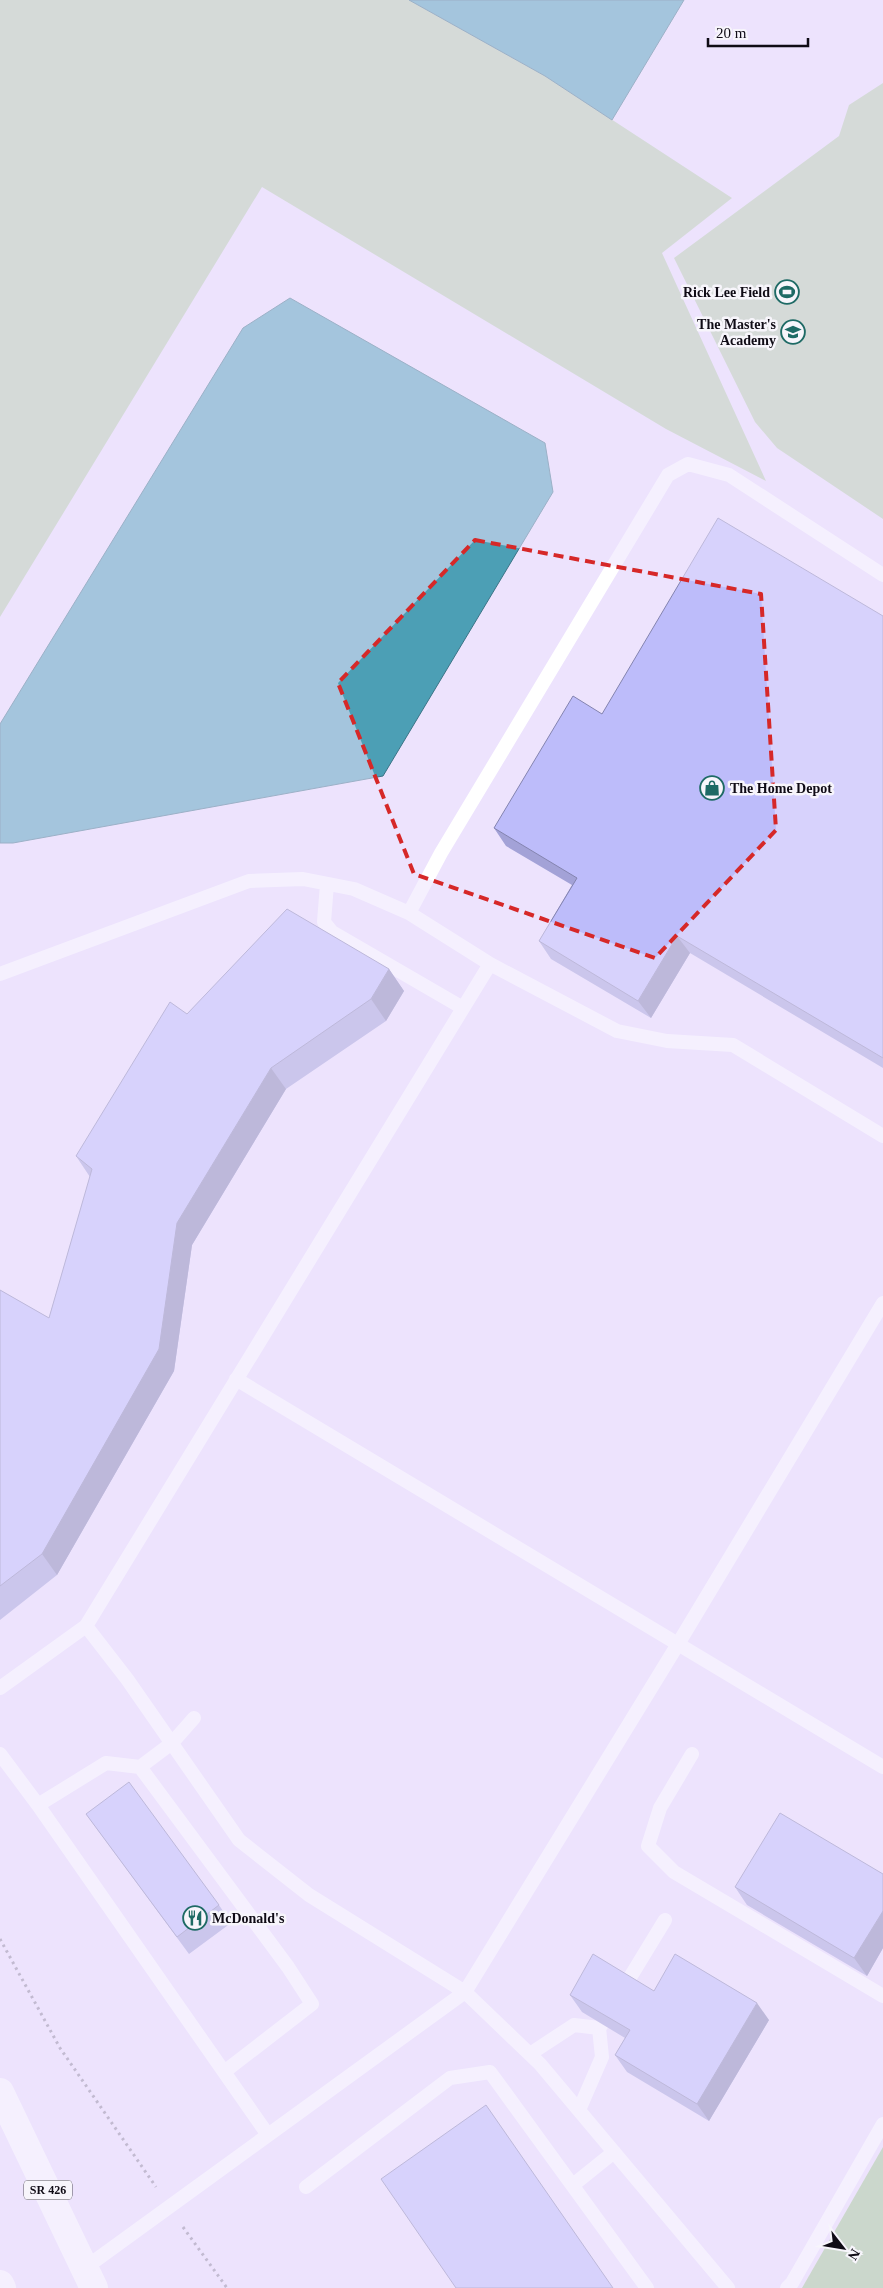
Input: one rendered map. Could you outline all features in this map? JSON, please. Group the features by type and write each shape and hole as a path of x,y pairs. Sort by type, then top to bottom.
{"main road":[{"name":"SR 426","path":"0,2092 89,2278"},
{"path":"0,2284 2,2288"}],"lane":[{"path":"409,914 441,853 668,475 688,464 729,475 883,575"},
{"path":"0,974 250,881 303,879 354,889 409,914 490,964 617,1031 668,1041 733,1045 883,1136"},
{"path":"327,884 324,922 332,932 463,1008"},
{"path":"0,1688 86,1626 490,964"},
{"path":"89,2278 268,2135 465,1992 678,1644 883,1303"},
{"path":"236,1379 883,1767"},
{"path":"86,1626 172,1743 239,1840 309,1895 465,1992 530,2054 728,2288"},
{"path":"38,1805 106,1763 140,1767 172,1743 194,1718"},
{"path":"0,1754 38,1805 268,2135"},
{"path":"692,1754 660,1808 648,1846 674,1872 883,1996"},
{"path":"140,1767 288,1967 312,2004 224,2072"},
{"path":"626,1984 665,1920"},
{"path":"530,2054 574,2025 600,2026 602,2057 579,2110"},
{"path":"306,2187 450,2078 490,2072 647,2288"},
{"path":"787,2288 792,2283 883,2124"},
{"path":"573,2185 614,2152"}],"path":[{"path":"0,1939 60,2048 153,2183"},
{"path":"187,2233 227,2288"}],"highlighted area":[{"path":"475,540 761,594 776,830 655,958 414,874 338,683"}],"green space":[{"path":"0,0 409,0 545,76 732,198 662,253 766,481 666,429 262,187 0,617"},
{"name":"Rick Lee Field","path":"883,83 883,519 777,448 755,422 674,258 839,136 849,105"},
{"path":"883,2147 883,2288 802,2288"}],"water":[{"path":"409,0 684,0 612,120 545,76"},
{"path":"290,298 545,443 553,492 383,776 13,843 0,843 0,724 243,328"}],"building":[{"name":"The Home Depot","path":"718,518 883,616 883,1058 677,936 638,1001 539,941 577,878 494,828 573,696 602,714"},
{"path":"287,909 389,969 371,999 271,1068 177,1223 159,1349 42,1554 0,1586 0,1290 49,1318 92,1169 76,1156 170,1002 187,1014"},
{"path":"129,1782 219,1905 177,1937 86,1814"},
{"path":"780,1813 883,1874 883,1911 854,1958 735,1887"},
{"path":"593,1954 654,1991 675,1954 757,2003 697,2104 615,2055 630,2030 570,1995"},
{"path":"486,2105 613,2288 456,2288 381,2179"}],"place":[{"name":"Rick Lee Field","path":"787,292"},
{"name":"The Master's Academy","path":"793,332"},
{"name":"The Home Depot","path":"712,788"},
{"name":"McDonald's","path":"195,1918"}]}
